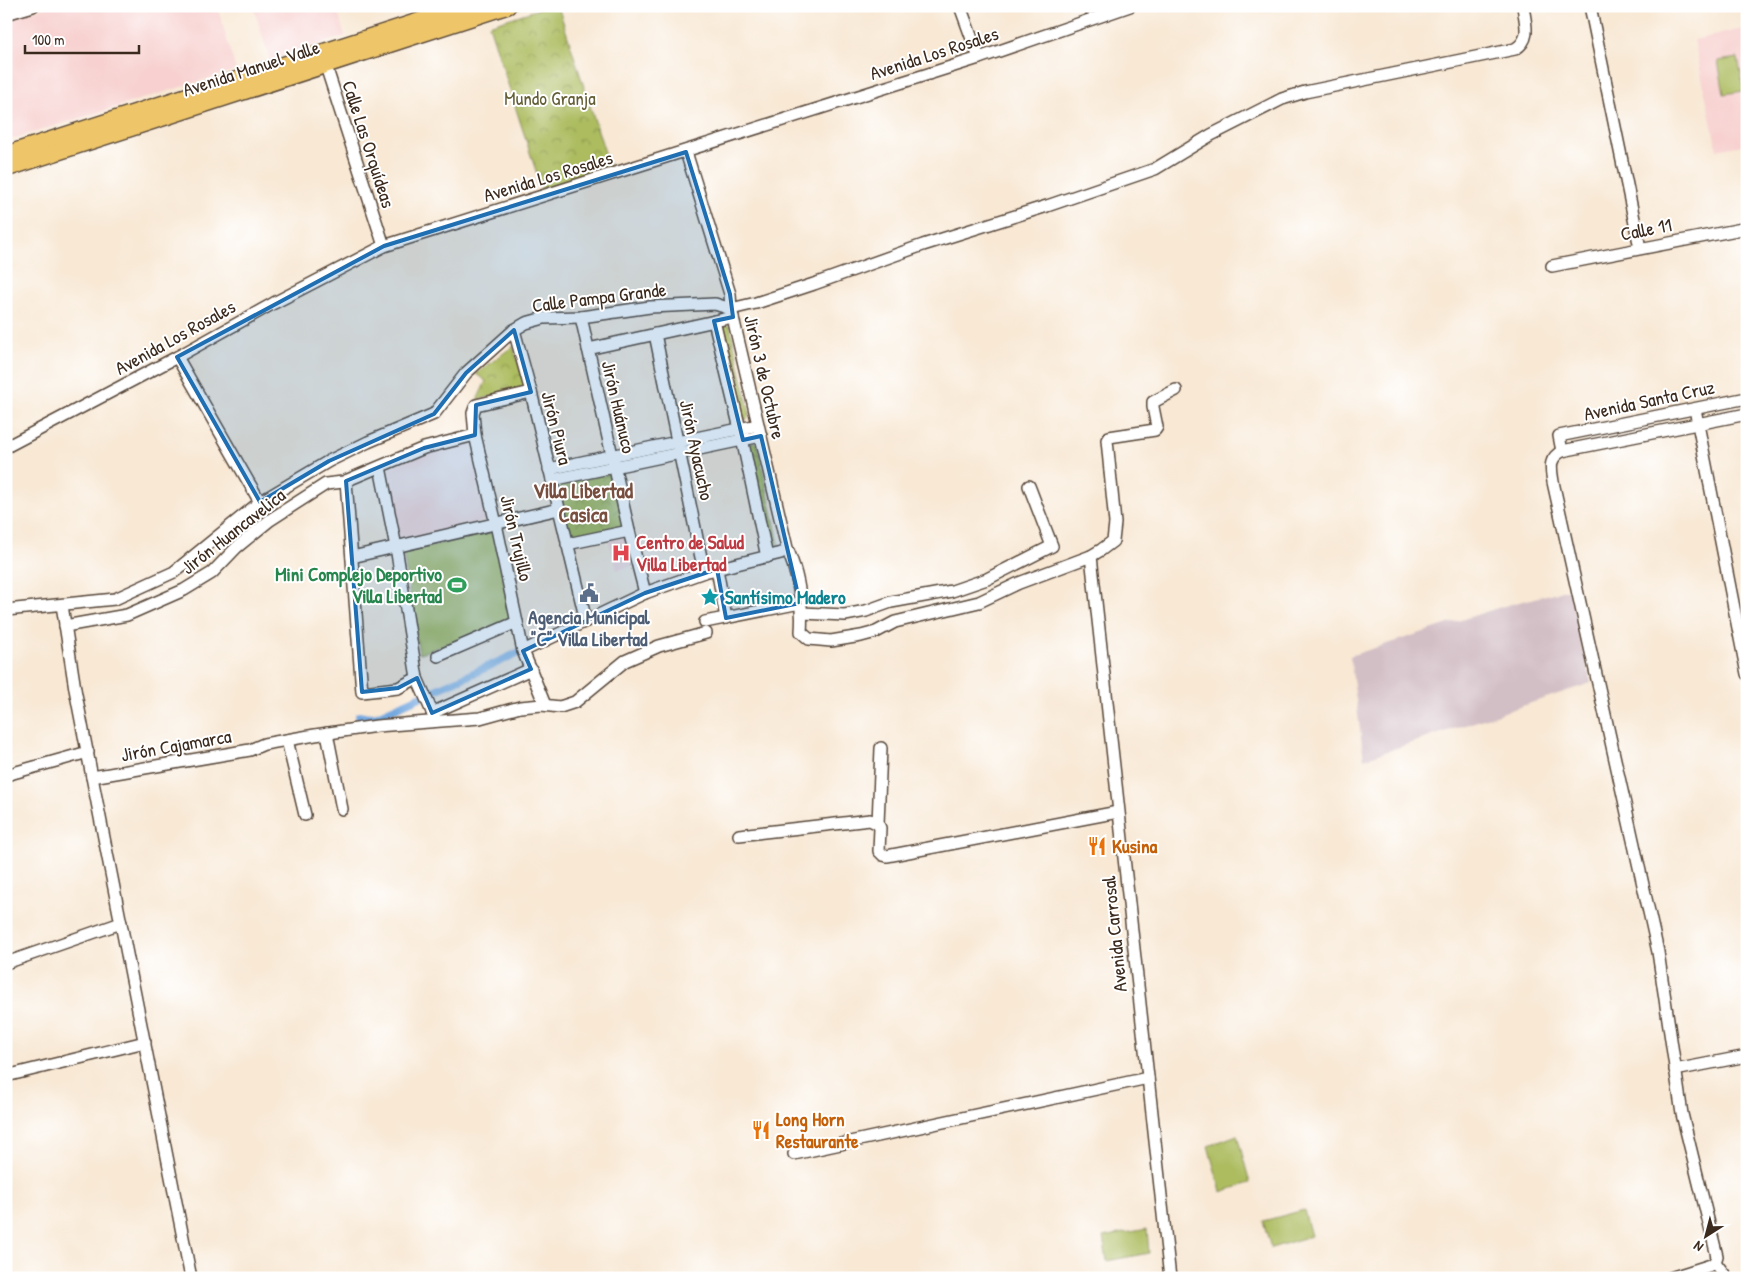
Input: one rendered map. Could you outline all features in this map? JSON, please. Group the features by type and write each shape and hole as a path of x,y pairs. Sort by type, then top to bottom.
{"main road":[{"name":"Avenida Manuel Valle","path":"6,170 324,59 465,6"},
{"name":"Avenida Manuel Valle","path":"6,154 508,6"}],"street":[{"path":"6,14 33,6"},
{"path":"960,6 978,58"},
{"name":"Avenida Los Rosales","path":"6,447 384,246 686,152 978,58 1130,6"},
{"path":"588,349 714,321 756,303 923,245 1047,206 1155,169 1211,136 1282,99 1305,92 1515,49 1526,38 1524,6"},
{"path":"1590,6 1640,248"},
{"name":"Calle Las Orquídeas","path":"324,59 384,246"},
{"name":"Jirón 3 de Octubre","path":"686,152 730,294 732,313 786,548 793,562 801,608 801,632 809,639 831,641 862,636 876,632 895,622 979,602 1019,583 1091,556"},
{"name":"Calle 11","path":"1552,266 1747,228"},
{"name":"Calle Pampa Grande","path":"6,610 115,599 174,572 260,502 329,461 434,414 466,373 514,330 526,322 544,318 581,316 659,306 714,304 732,313"},
{"name":"Jirón Huánuco","path":"581,316 629,531 645,593"},
{"name":"Jirón 3 de Octubre","path":"714,321 767,556"},
{"name":"Jirón Piura","path":"514,330 531,392 586,621"},
{"name":"Jirón Ayacucho","path":"655,334 704,572"},
{"path":"177,357 260,502"},
{"path":"1091,556 1108,546 1115,537 1107,440 1109,437 1155,430 1157,427 1153,402 1176,390"},
{"name":"Jirón Trujillo","path":"531,392 476,405 473,413 475,435 523,651 545,705"},
{"name":"Avenida Santa Cruz","path":"1747,398 1559,436 1562,451 1747,414"},
{"path":"1695,409 1745,656 1747,674"},
{"path":"551,475 612,456 677,442 760,431"},
{"path":"551,475 615,468 680,454 741,434"},
{"name":"Jirón Huancavelica","path":"65,626 127,615 184,590 212,572 237,547 270,520 326,484 346,481 424,448 475,435"},
{"path":"1562,451 1552,458 1550,464 1553,482 1658,952 1682,1114 1717,1256 1715,1262 1711,1265 1670,1278"},
{"path":"380,468 396,547 418,678 434,717 531,669"},
{"path":"346,481 362,692 398,688 418,678"},
{"name":"Jirón Cajamarca","path":"92,777 250,750 264,744 327,733 434,717 480,718 520,707 545,705 560,707 575,702 625,661 726,618 801,608 845,615 866,611 891,602 952,591 987,579 1052,546 1029,486"},
{"path":"352,557 559,509"},
{"path":"567,544 629,531"},
{"path":"523,651 645,593 704,572 781,553"},
{"name":"Avenida Carrosal","path":"1091,556 1170,1278"},
{"path":"716,569 726,618"},
{"path":"62,605 92,777 191,1278"},
{"path":"438,656 517,622"},
{"path":"327,733 342,809"},
{"path":"287,740 305,815"},
{"path":"881,748 878,824 880,828 879,850 883,855 887,856 1118,812"},
{"path":"6,776 88,752"},
{"path":"739,836 870,820 878,824"},
{"path":"6,963 121,924"},
{"path":"6,1076 145,1042"},
{"path":"1675,1070 1747,1056"},
{"path":"794,1154 1148,1078"},
{"path":"1715,1262 1728,1278"}],"highlighted area":[{"path":"686,152 730,294 733,317 714,321 743,440 761,436 800,603 726,618 717,569 645,593 523,651 531,669 432,713 417,678 398,688 362,692 346,481 424,448 475,435 476,405 531,392 514,330 466,373 434,414 329,461 260,502 177,357 384,246"}],"shaded area":[{"path":"49,6 217,6 236,70 6,141 6,19"},
{"path":"253,6 336,6 345,36 270,60"},
{"path":"1747,28 1747,144 1717,150 1694,40"},
{"path":"468,440 472,442 480,478 479,483 482,484 489,517 486,521 403,540 399,537 387,472 388,468 418,454"},
{"name":"Centro de Salud Villa Libertad","path":"625,537 633,566 617,570 609,541"},
{"path":"1569,589 1591,683 1364,759 1350,656 1504,606"}],"green space":[{"name":"Mundo Granja","path":"548,6 558,6 611,171 543,193 489,25"},
{"path":"1738,58 1744,91 1724,94 1718,61"},
{"path":"727,325 730,326 750,414 746,420 741,419 721,331"},
{"path":"513,346 526,388 477,400 486,381 476,374"},
{"path":"755,442 779,543 775,549 770,549 748,449 749,443"},
{"path":"612,473 625,529 571,541 558,485"},
{"name":"Mini Complejo Deportivo Villa Libertad","path":"493,532 512,621 419,654 403,552"},
{"path":"1237,1135 1250,1183 1221,1192 1208,1146"},
{"path":"1304,1210 1311,1236 1271,1248 1263,1221"},
{"path":"1147,1229 1149,1253 1107,1261 1103,1237"}],"waterway":[{"path":"359,716 375,717 523,651"}],"place":[{"name":"Centro de Salud Villa Libertad","path":"621,553"},
{"name":"Mini Complejo Deportivo Villa Libertad","path":"457,585"},
{"name":"Agencia Municipal \"C\" Villa Libertad","path":"589,593"},
{"name":"Santísimo Madero","path":"710,597"},
{"name":"Kusina","path":"1097,846"},
{"name":"Long Horn Restaurante","path":"761,1130"}],"district":[{"name":"Villa Libertad Casica","path":"583,503"}]}
